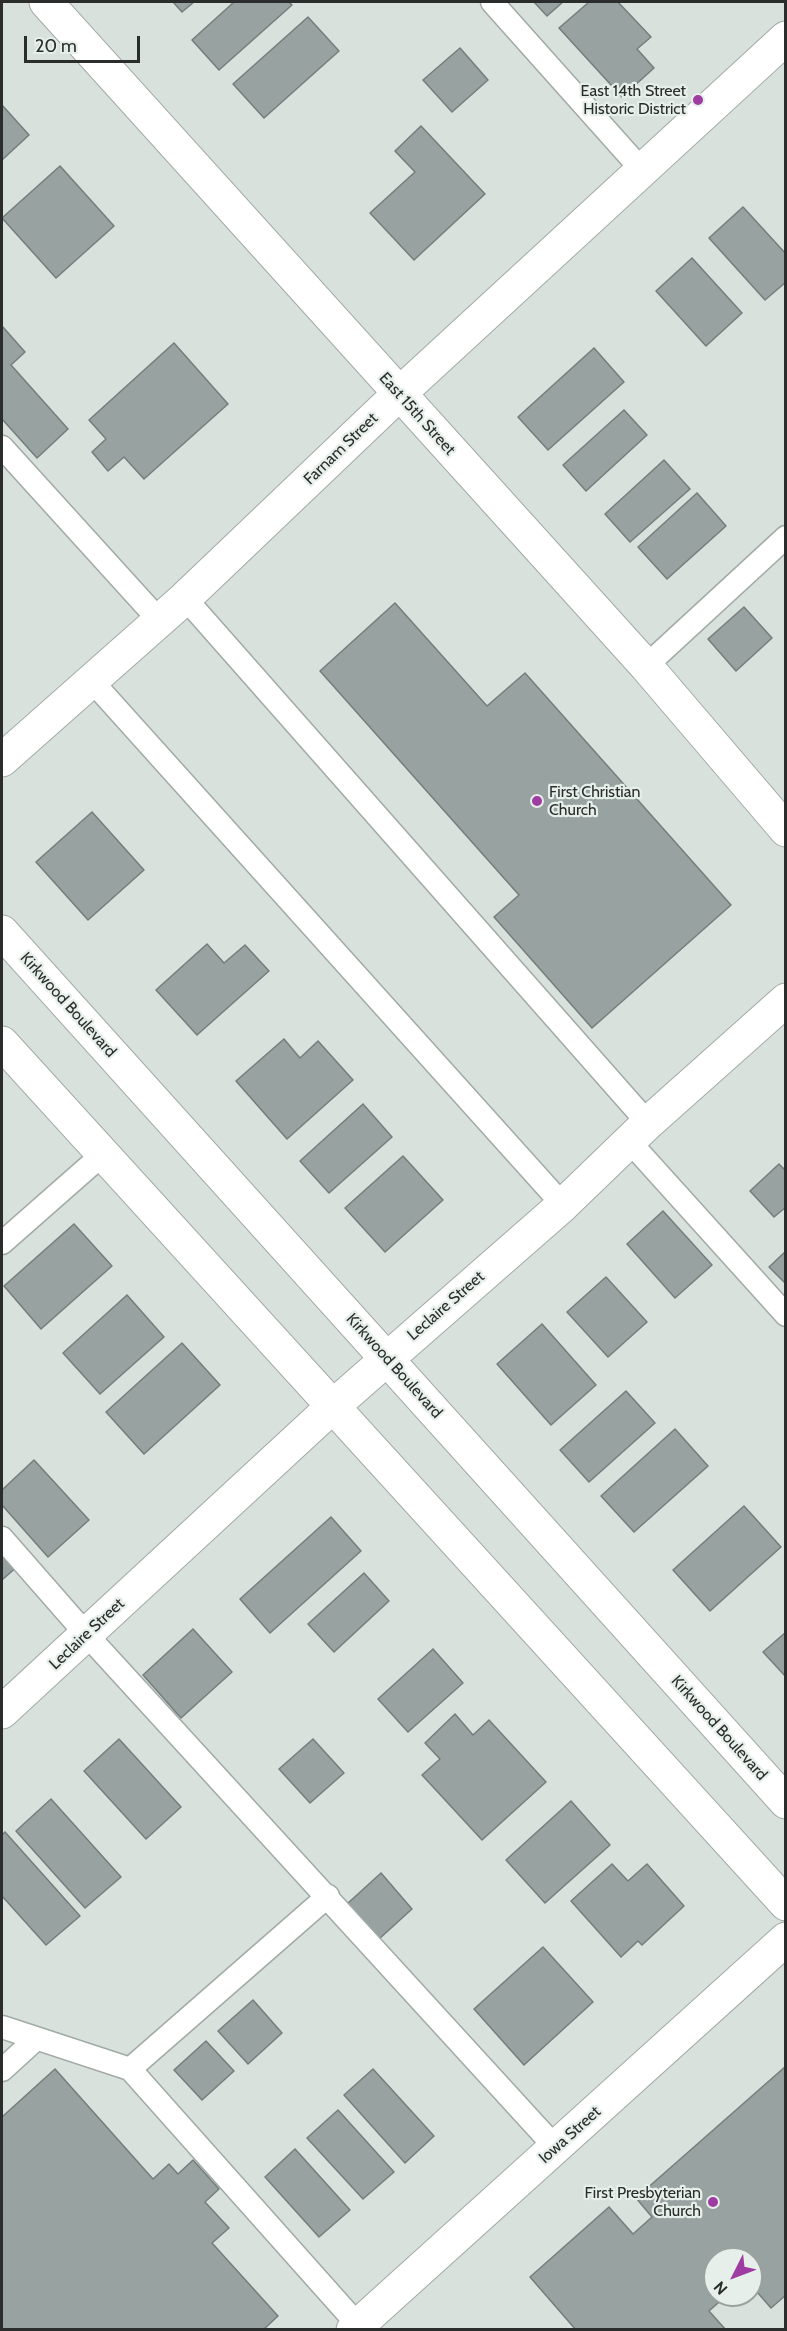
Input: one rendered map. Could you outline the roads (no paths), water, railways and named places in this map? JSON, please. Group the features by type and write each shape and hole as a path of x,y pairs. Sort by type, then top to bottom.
{"street":[{"name":"East 15th Street","path":"46,2 646,666 786,830"},
{"name":"Farnam Street","path":"2,760 185,598 399,394 786,38"},
{"name":"Kirkwood Boulevard","path":"2,932 786,1802"},
{"name":"Leclaire Street","path":"2,1712 331,1407 563,1205 639,1132 786,1000"},
{"path":"2,1044 786,1904"},
{"name":"Iowa Street","path":"355,2327 786,1939"}],"lane":[{"path":"492,2 641,169"},
{"path":"2,447 159,620"},
{"path":"646,666 786,537"},
{"path":"185,598 639,1132 786,1315"},
{"path":"91,680 563,1205"},
{"path":"2,1243 102,1155"},
{"path":"2,1538 86,1634 556,2148"},
{"path":"130,2069 328,1896"},
{"path":"2,2027 130,2069 355,2327"},
{"path":"2,2070 36,2038"}],"place":[{"name":"East 14th Street Historic District","path":"698,100"},
{"name":"First Christian Church","path":"537,801"},
{"name":"First Presbyterian Church","path":"713,2202"}]}
